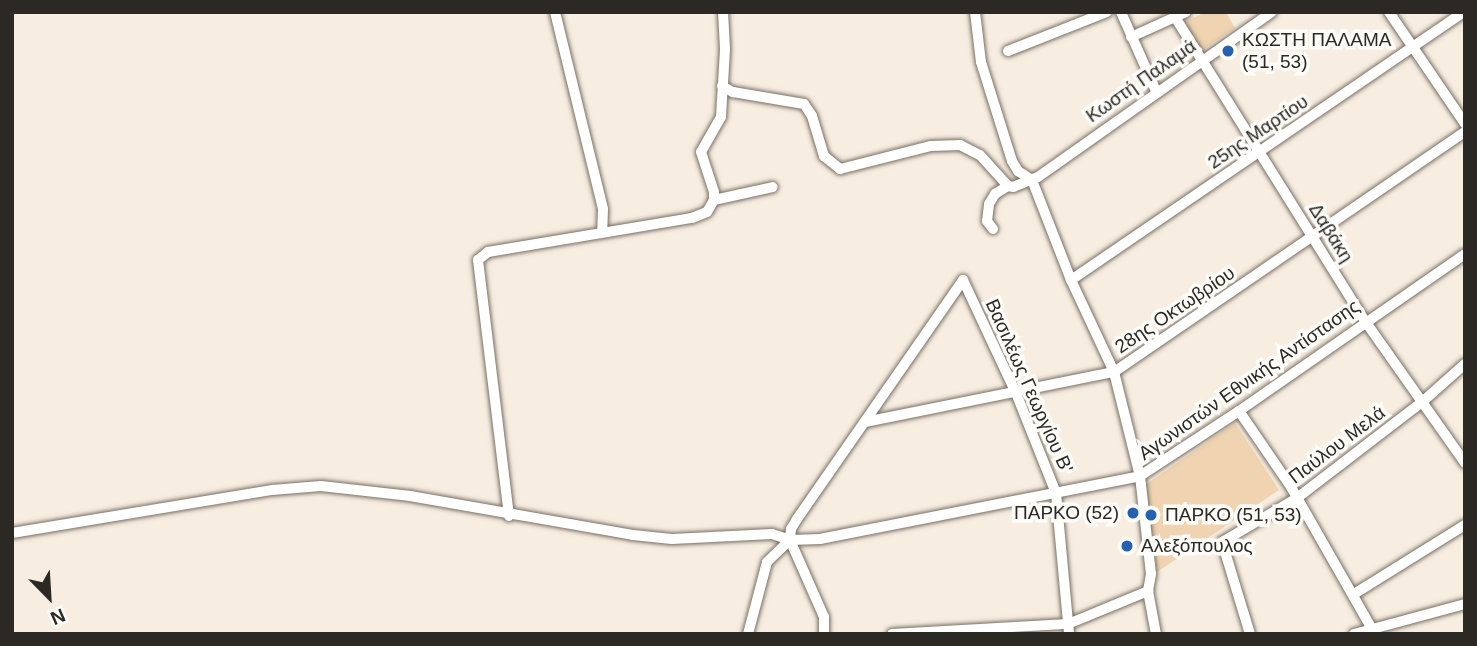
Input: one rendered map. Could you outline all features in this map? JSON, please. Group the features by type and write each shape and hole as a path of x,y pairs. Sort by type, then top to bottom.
{"street":[{"path":"555,12 603,209 602,232"},
{"path":"509,516 478,260 488,252 701,216 708,212 714,200 713,180 701,152 721,117 725,49 723,12"},
{"path":"975,12 981,62 1012,161 1018,171 1032,180 1071,280 1114,372 1140,476 1151,574 1148,591 1156,634"},
{"path":"1008,51 1107,12"},
{"path":"1121,12 1156,91"},
{"path":"1131,37 1186,12"},
{"name":"Κωστή Παλαμά","path":"1032,180 1272,12"},
{"path":"1390,12 1465,124"},
{"name":"25ης Μαρτίου","path":"1071,280 1464,12"},
{"name":"Δαβάκη","path":"1175,17 1365,321 1465,463"},
{"path":"722,86 733,92 804,104 812,116 824,156 840,169 931,146 960,145 980,155 1008,186"},
{"name":"28ης Οκτωβρίου","path":"865,422 1114,372 1314,238 1465,132"},
{"path":"993,229 987,221 989,204 995,194 1008,186 1013,187 1032,180"},
{"path":"714,200 773,187"},
{"name":"Αγωνιστών Εθνικής Αντίστασης","path":"12,533 272,490 321,486 410,496 509,516 672,539 772,534 790,540 820,539 1140,476 1239,411 1465,254"},
{"name":"Βασιλέως Γεωργίου Β'","path":"865,422 962,280 1016,393 1056,493 1068,629"},
{"name":"Παύλου Μελά","path":"1250,634 1222,542 1297,498 1421,403 1465,364"},
{"path":"1239,411 1297,498 1374,631"},
{"path":"824,634 824,617 790,540 791,529 865,422"},
{"path":"1354,594 1465,525"},
{"path":"748,634 767,562 790,540"},
{"path":"892,634 1068,629 1148,591"},
{"path":"1354,634 1374,631 1465,604"}],"shaded area":[{"path":"1206,12 1226,12 1235,28 1201,51 1182,23"},
{"path":"1235,423 1279,490 1157,572 1145,485"}],"place":[{"name":"ΚΩΣΤΗ ΠΑΛΑΜΑ (51, 53)","path":"1228,51"},
{"name":"ΠΑΡΚΟ (52)","path":"1133,513"},
{"name":"ΠΑΡΚΟ (51, 53)","path":"1151,515"},
{"name":"Αλεξόπουλος","path":"1127,546"}]}
